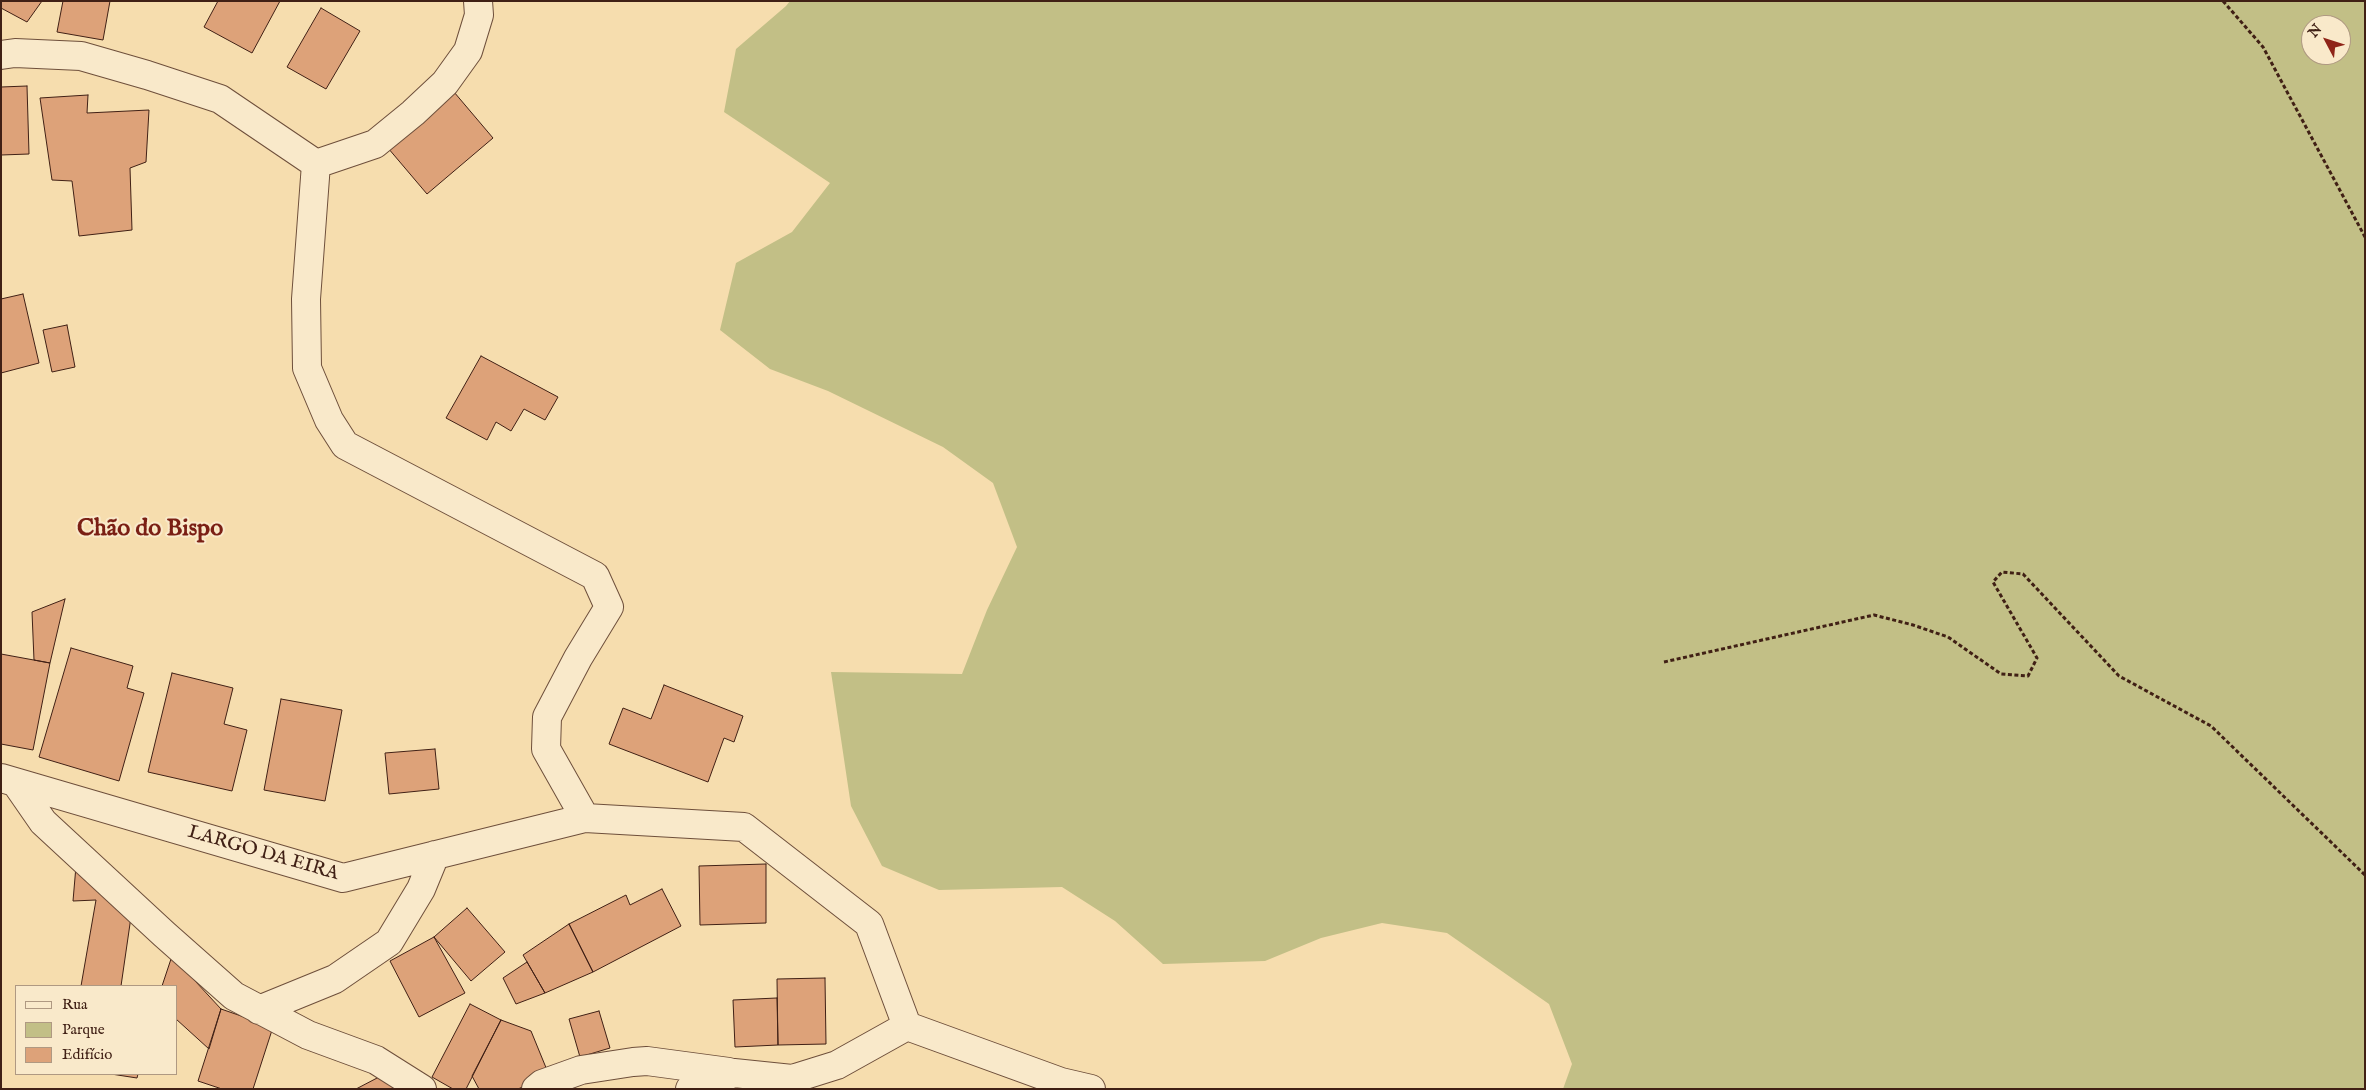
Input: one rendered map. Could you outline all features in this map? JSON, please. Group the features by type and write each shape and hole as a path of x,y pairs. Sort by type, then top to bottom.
{"street":[{"path":"316,164 375,144 413,113 445,83 468,50 479,15 478,1"},
{"path":"1,56 15,53 80,56 147,75 220,99 316,164"},
{"path":"316,164 306,299 307,368 329,420 345,445 595,576 609,607 578,658 547,717 546,749 585,818"},
{"path":"9,781 43,822 234,996 308,1035 376,1060 422,1089"},
{"name":"LARGO DA EIRA","path":"9,781 343,878 585,818 744,826 869,924 907,1026"},
{"path":"258,1010 335,979 389,942 421,889 435,855"},
{"path":"536,1089 542,1084 581,1070 647,1061 792,1079 837,1065 907,1026 1061,1082 1090,1089"},
{"path":"690,1089 734,1073"}],"path":[{"path":"2224,1 2263,46 2365,237"},
{"path":"1664,662 1874,615 1913,625 1948,638 2001,674 2028,676 2037,658 1993,582 2002,572 2023,574 2119,676 2211,726 2365,875"}],"green space":[{"path":"790,1 2365,1 2365,1089 1563,1089 1572,1064 1549,1004 1447,933 1382,923 1321,938 1265,961 1163,964 1115,921 1062,887 939,890 882,866 851,806 831,672 962,674 987,610 1017,547 993,483 943,447 828,391 770,369 720,330 736,263 792,232 830,183 724,112 736,49"}],"building":[{"path":"1,1 42,1 27,22 1,8"},
{"path":"63,1 110,1 103,40 57,32"},
{"path":"218,1 280,1 252,53 204,27"},
{"path":"321,8 360,31 326,89 287,67"},
{"path":"27,86 29,154 1,155 1,87"},
{"path":"454,92 493,138 427,194 388,148"},
{"path":"88,95 87,113 149,110 146,162 130,168 132,230 79,236 72,181 52,180 40,98"},
{"path":"23,294 39,363 1,373 1,299"},
{"path":"67,325 75,367 52,372 43,330"},
{"path":"481,356 558,397 545,420 524,409 511,431 496,422 487,440 446,418"},
{"path":"65,599 50,663 34,660 32,612"},
{"path":"71,648 133,666 127,688 144,693 119,781 39,757"},
{"path":"1,654 50,663 33,750 1,744"},
{"path":"172,673 233,688 224,724 247,730 232,791 148,772"},
{"path":"664,685 743,716 734,742 724,738 708,782 609,744 623,708 651,719"},
{"path":"281,699 342,710 325,801 264,790"},
{"path":"435,749 439,789 389,794 385,753"},
{"path":"766,864 766,923 700,925 699,866"},
{"path":"76,866 132,910 121,985 81,985 96,900 73,901"},
{"path":"662,889 681,926 593,972 569,924 626,895 630,905"},
{"path":"467,908 505,952 471,981 434,937"},
{"path":"569,924 593,972 545,993 523,955"},
{"path":"434,937 465,993 419,1017 390,961"},
{"path":"172,956 221,1009 209,1049 178,1021 178,985 162,985"},
{"path":"527,962 545,993 516,1004 503,978"},
{"path":"825,978 826,1044 778,1045 777,979"},
{"path":"777,998 778,1045 735,1047 733,1000"},
{"path":"470,1004 501,1020 466,1089 453,1089 432,1077"},
{"path":"221,1009 273,1027 253,1089 222,1089 198,1081"},
{"path":"599,1011 610,1048 580,1057 569,1019"},
{"path":"501,1020 531,1031 549,1075 518,1089 479,1089 472,1076"},
{"path":"118,1075 138,1075 137,1078"},
{"path":"379,1077 398,1089 356,1089"}],"district":[{"name":"Chão do Bispo","path":"150,530"}]}
